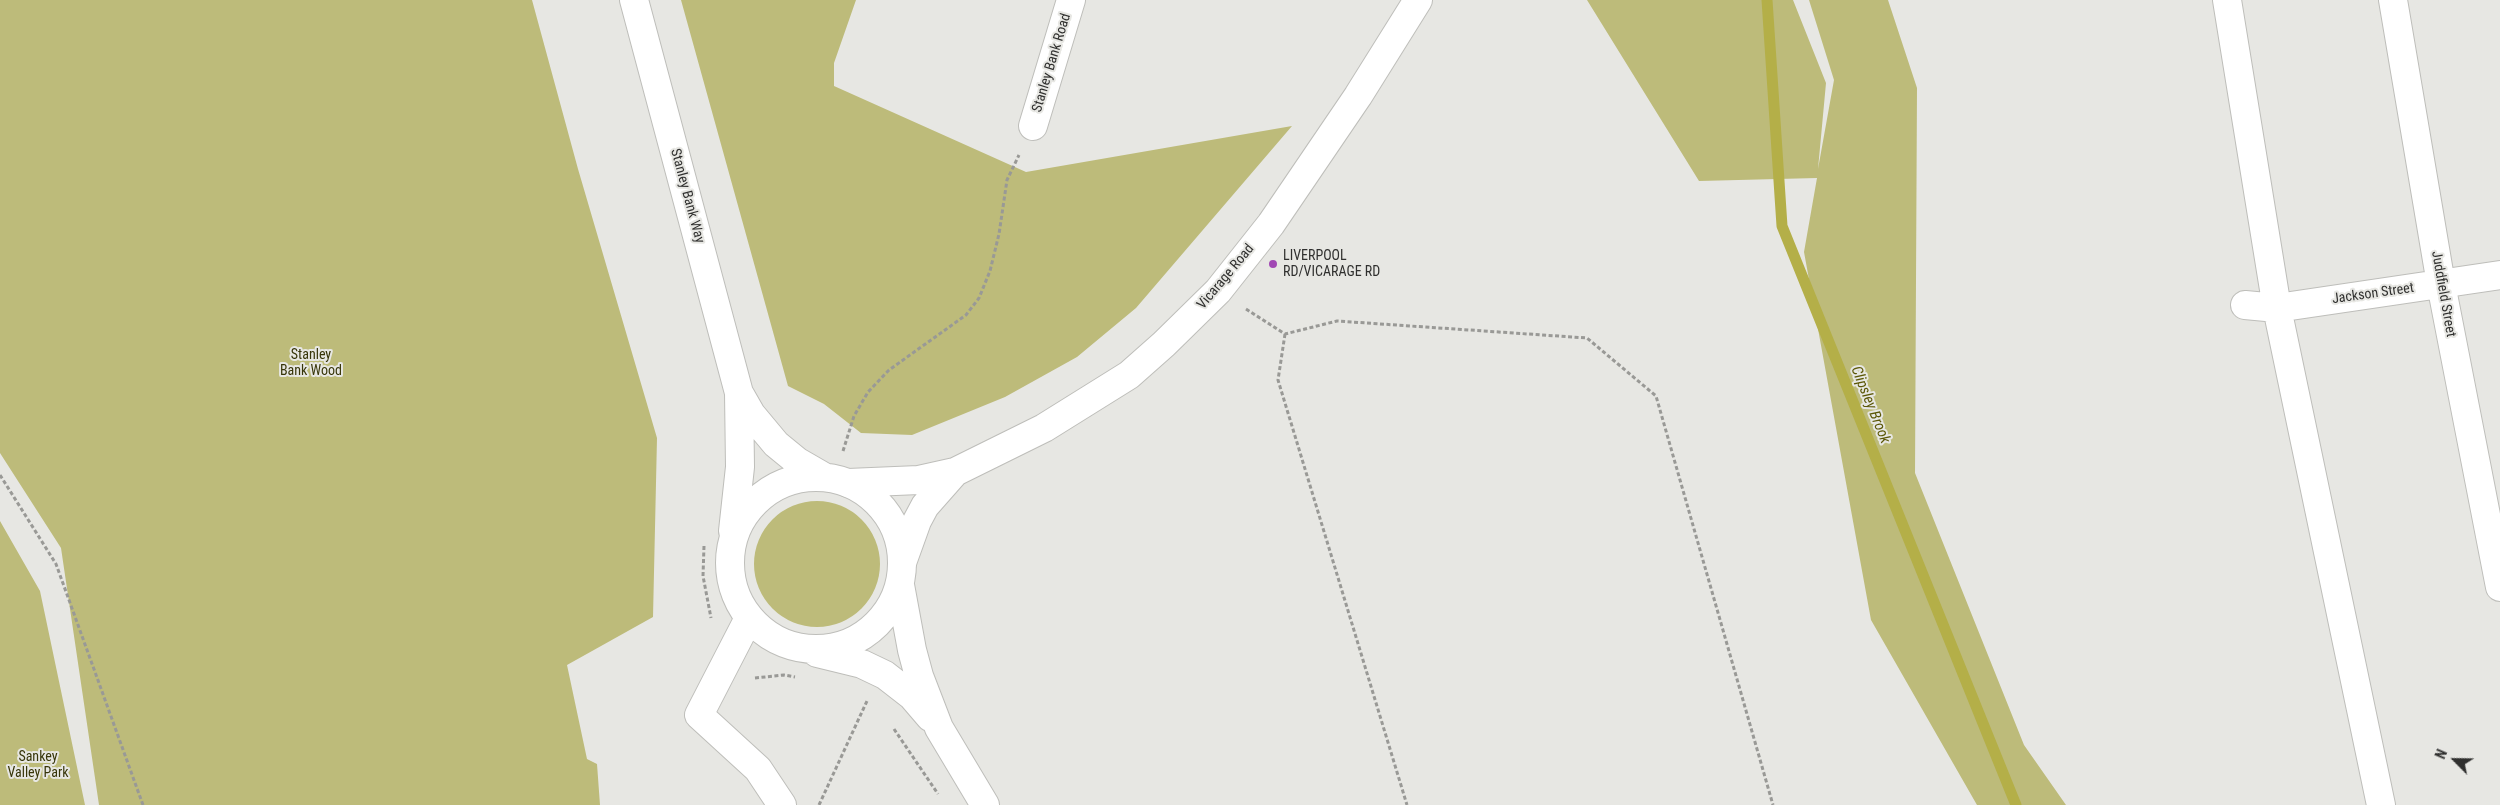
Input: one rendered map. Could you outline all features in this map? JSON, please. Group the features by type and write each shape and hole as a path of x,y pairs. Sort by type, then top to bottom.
{"main road":[{"name":"Stanley Bank Way","path":"634,0 740,393 751,414 776,444 798,462 836,480"},
{"name":"Stanley Bank Road","path":"1033,126 1071,0"},
{"name":"Vicarage Road","path":"836,480 919,480 955,472 1044,428 1129,375 1218,291 1271,224 1358,96 1418,0"},
{"path":"2227,0 2277,308 2381,805"},
{"name":"Juddfield Street","path":"2393,0 2441,284 2500,587"},
{"name":"Jackson Street","path":"2245,305 2277,308 2500,275"},
{"name":"Stanley Bank Way","path":"731,545 740,468 740,393"},
{"name":"Vicarage Road","path":"901,572 917,522 925,506 955,472"},
{"path":"940,728 912,696 885,675 862,664 796,647 770,636 749,618 736,596 730,571 731,545 740,521 756,501 777,486 800,478 836,480 870,495 886,513 898,535 912,650 940,728 985,805"},
{"path":"796,647 823,649 851,642 874,627 890,608 901,572"},
{"path":"749,618 700,714 758,770 782,805"}],"path":[{"path":"843,452 854,416 868,392 889,370 966,315 979,298 990,271 999,234 1007,180 1033,126"},
{"path":"1218,291 1285,334 1338,322 1587,338 1656,396 1773,805"},
{"path":"1285,334 1278,380 1408,805"},
{"path":"0,475 56,564 143,805"},
{"path":"705,537 703,576 712,627"},
{"path":"753,679 784,675 802,677"},
{"path":"860,695 873,704"},
{"path":"819,805 868,700"},
{"path":"890,722 940,797"}],"green space":[{"name":"Stanley Bank Wood","path":"0,0 532,0 578,169 657,438 653,617 567,665 587,759 597,764 600,805 99,805 61,548 0,453"},
{"path":"681,0 856,0 834,63 834,86 1026,172 1292,126 1136,308 1077,357 1005,397 912,435 861,433 824,404 788,386"},
{"path":"1587,0 1793,0 1826,83 1818,169 1834,80 1809,0 1888,0 1917,88 1915,473 2024,745 2066,805 1977,805 1871,620 1804,252 1817,178 1699,181"},
{"path":"817,501 841,506 861,520 875,540 880,564 875,588 861,608 841,622 817,627 793,622 773,608 759,588 754,564 759,540 773,520 793,506"},
{"name":"Sankey Valley Park","path":"0,521 40,591 85,805 0,805"}],"waterway":[{"name":"Clipsley Brook","path":"1767,0 1782,226 2016,805"}],"place":[{"name":"LIVERPOOL RD/VICARAGE RD","path":"1273,264"}]}
